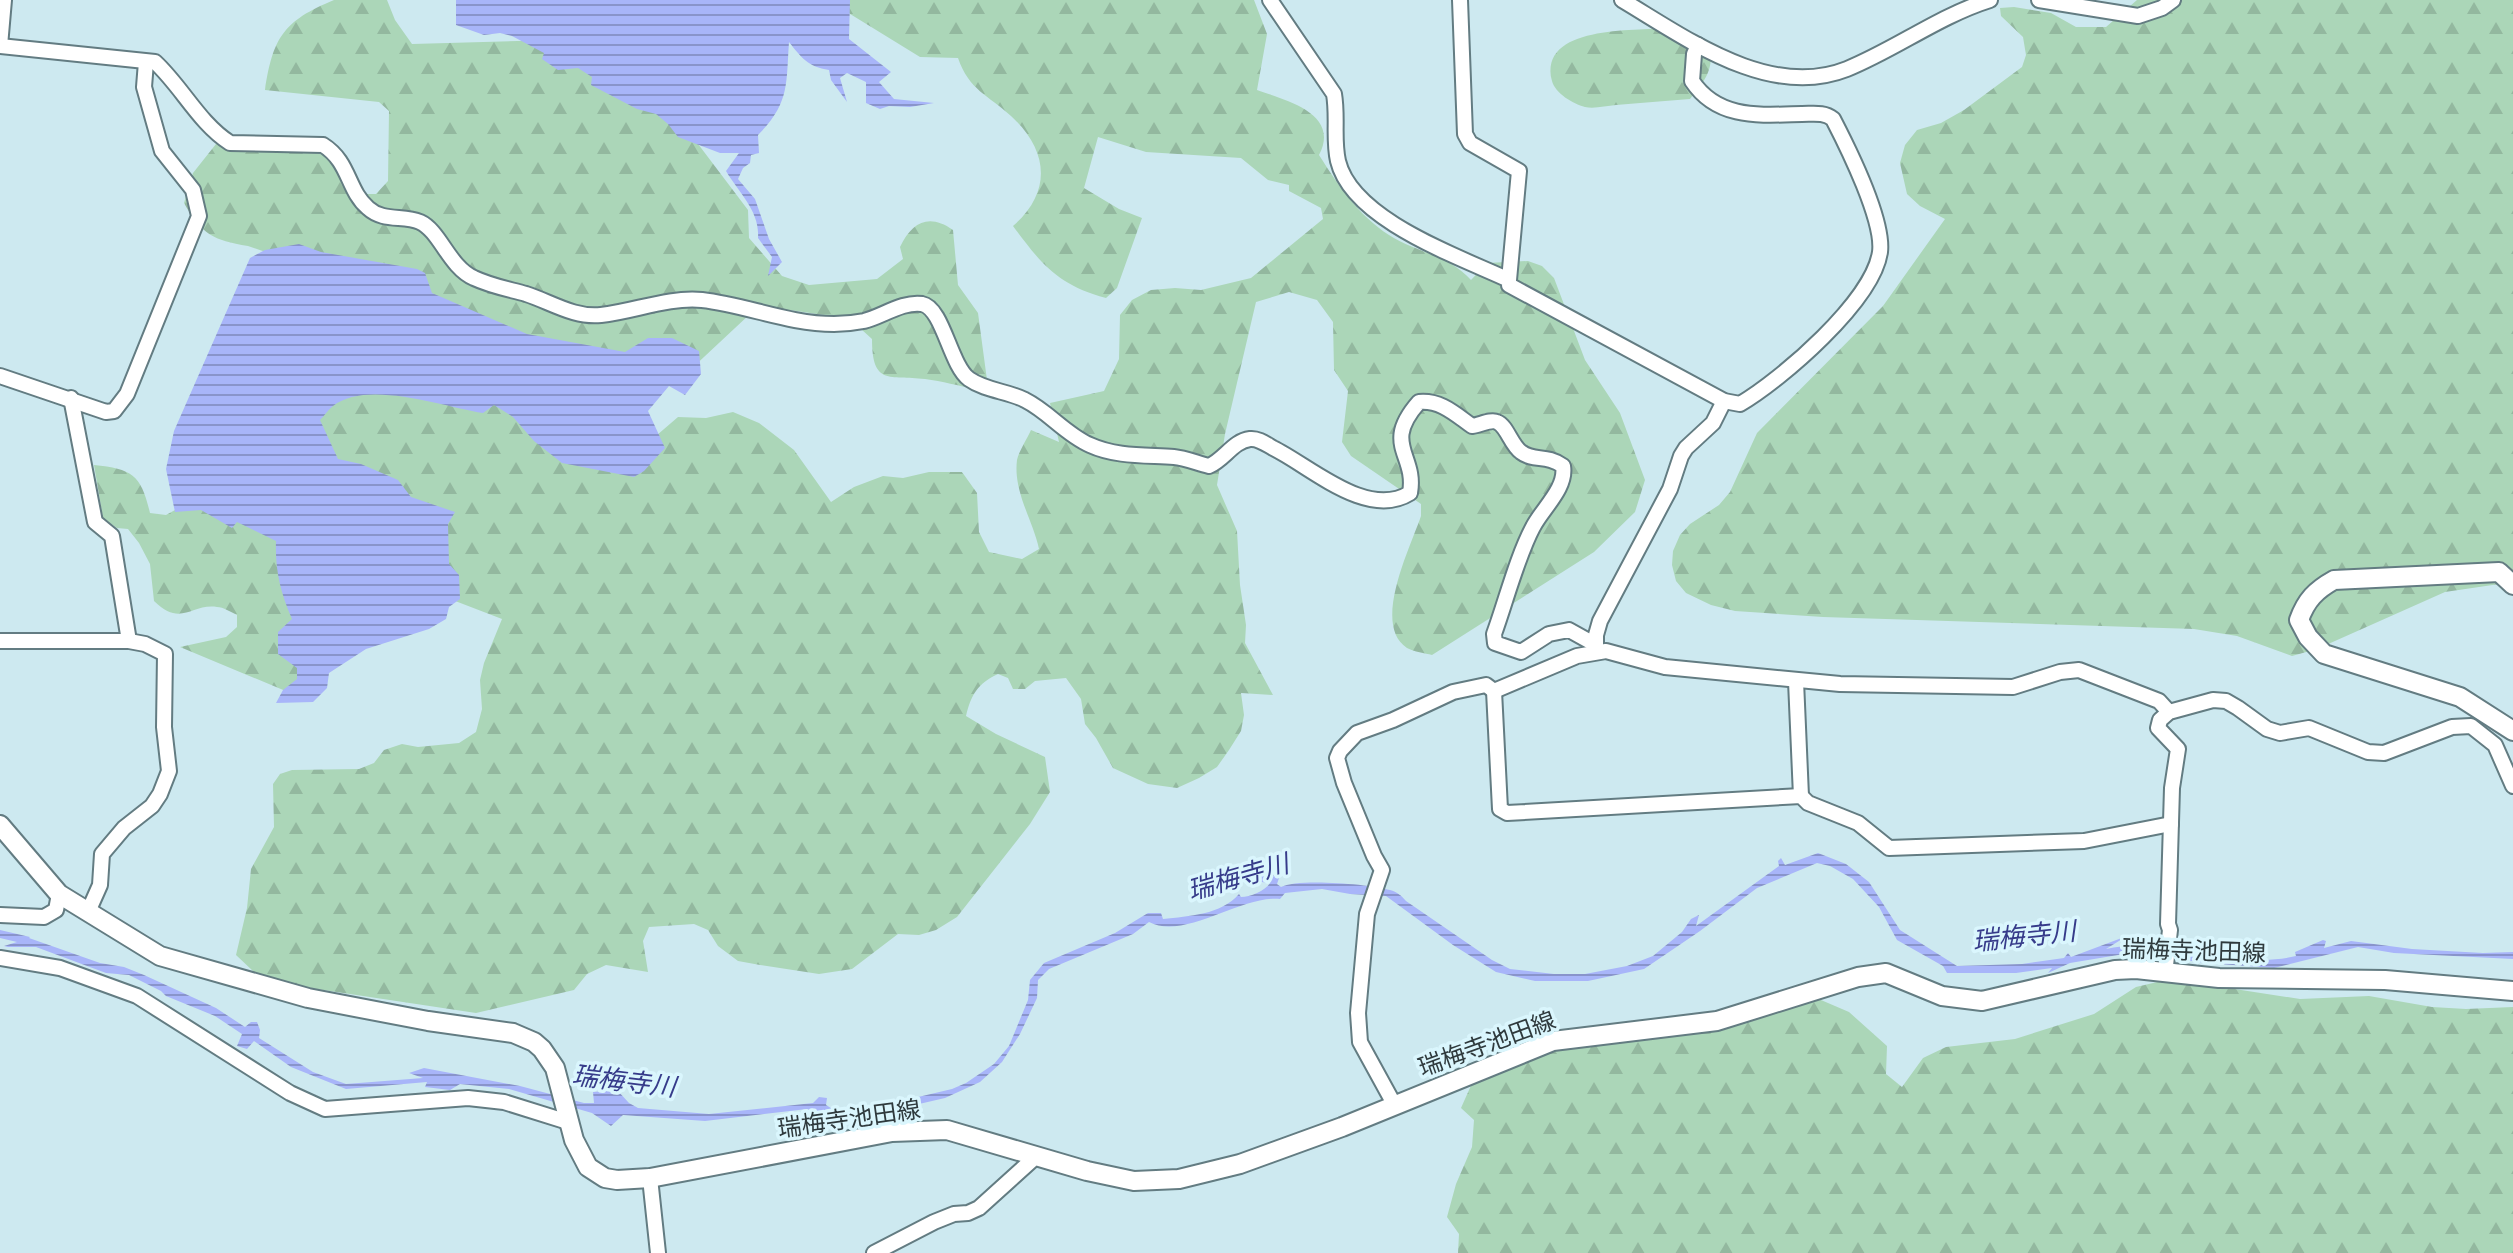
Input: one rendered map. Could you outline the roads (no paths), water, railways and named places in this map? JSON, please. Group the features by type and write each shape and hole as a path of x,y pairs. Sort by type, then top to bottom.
{"main road":[{"path":"2513,585 2499,572 2334,580 2319,588 2305,603 2299,620 2308,637 2324,654 2460,697 2513,731"},
{"path":"0,825 59,894 160,956 308,998 524,1036 542,1049 555,1068 568,1122"},
{"name":"瑞梅寺池田線","path":"568,1122 578,1152 595,1174 617,1180 650,1178 892,1132 947,1130 1033,1156 1134,1181 1179,1179 1252,1160 1342,1127 1553,1041 1717,1021 1757,1006 1858,977 1886,973 1942,996 1982,1001 2115,970 2136,969 2219,978 2385,980 2513,991"}],"street":[{"path":"4,0 0,46 155,62 172,78 218,135 230,143 323,145 333,151 344,166 358,196 368,208 393,219 419,222 428,228 458,268 471,277 574,314 599,315 669,300 701,300 810,322 835,324 864,321 922,304 929,308 943,330 954,358 966,377 1029,402 1066,431 1091,445 1138,456 1177,457 1209,466 1236,445 1254,438 1281,451 1333,485 1360,496 1386,500 1399,499 1410,493 1412,482 1400,436 1405,418 1419,402 1430,401 1445,407 1472,426 1494,420 1501,423 1509,439 1521,452 1534,458 1552,458 1563,466 1564,473 1532,528 1494,634 1495,643 1521,652 1549,634 1569,630 1596,648 1665,667 1796,681 2013,687 2060,672 2079,670 2159,701 2169,712"},
{"path":"1270,0 1334,94 1337,112 1335,139 1339,164 1348,185 1370,208 1402,229 1509,280"},
{"path":"1460,0 1465,134 1470,143 1519,171 1509,285 1724,401 1740,404 1768,386 1839,320 1870,278 1878,261 1880,239 1865,189 1833,119 1822,114 1754,115 1721,107 1692,81 1694,54 1698,45"},
{"path":"1622,0 1698,45 1746,66 1810,79 1849,68 1940,20 1990,0"},
{"path":"2039,0 2138,16 2162,8 2173,0"},
{"path":"0,376 106,412 120,406 127,394 199,216 193,190 162,151 144,87 146,62"},
{"path":"71,398 95,522 112,536 129,641"},
{"path":"1596,648 1600,621 1670,489 1681,456 1713,423 1724,401"},
{"path":"0,641 129,641 145,644 165,654 164,727 169,771 152,806 124,828 102,854 100,885 88,912"},
{"path":"1494,691 1596,648"},
{"path":"1796,681 1801,796 1808,803 1858,823 1889,848 2084,841 2171,824"},
{"path":"1394,1104 1360,1042 1358,1013 1360,973 1370,905 1382,870 1344,783 1337,758 1357,733 1453,692 1486,685 1494,691"},
{"path":"1494,691 1500,809 1507,813 1801,796"},
{"path":"2165,974 2169,938 2171,824 2178,749 2158,728 2160,720 2169,712 2199,703 2226,701 2267,729 2280,733 2309,728 2368,752 2384,753 2452,727 2471,726 2495,745 2513,786"},
{"path":"0,915 44,917 56,910 59,894"},
{"path":"0,958 60,968 137,996 290,1093 325,1109 468,1098 504,1102 568,1122"},
{"path":"874,1253 934,1222 979,1208 1033,1156"},
{"path":"650,1178 658,1253"}],"water":[{"path":"456,0 850,0 849,39 891,72 879,82 894,99 934,103 880,109 866,103 866,82 847,73 840,78 847,102 831,80 829,70 810,64 789,42 781,103 758,135 759,153 751,155 750,163 743,168 738,179 755,199 769,239 782,262 768,276 772,257 758,238 756,219 748,203 726,171 739,153 720,153 678,137 656,114 637,109 591,85 592,77 578,68 558,70 542,59 544,53 512,36 500,33 484,35 456,25"},
{"path":"299,244 321,252 417,269 425,273 432,293 527,334 625,352 648,338 672,338 699,351 701,374 685,395 669,386 648,411 665,448 644,471 634,477 562,463 534,441 513,417 494,405 483,413 406,397 365,395 348,398 333,406 320,420 338,459 361,464 398,480 411,497 455,512 448,524 449,564 459,575 460,599 449,607 446,619 429,629 366,649 329,673 327,688 313,702 276,703 283,690 297,679 297,668 278,654 278,632 292,619 279,580 276,541 237,522 232,528 201,510 175,512 166,469 174,431 250,258 265,250"},
{"name":"瑞梅寺川","path":"1818,853 1846,864 1869,882 1900,930 1957,966 2022,964 2064,958 2068,953 2071,957 2127,936 2106,949 2152,946 2224,957 2272,959 2296,956 2295,952 2323,940 2326,941 2324,948 2351,941 2412,949 2513,952 2513,959 2394,953 2358,947 2274,968 2163,957 2143,958 2130,953 2070,963 2048,973 2052,968 2016,973 1947,973 1943,966 1897,940 1879,907 1853,879 1830,866 1817,863 1757,888 1644,969 1588,981 1535,981 1496,972 1386,896 1322,889 1285,893 1280,899 1248,904 1179,926 1149,922 1133,934 1049,969 1038,980 1037,998 1002,1062 980,1082 945,1098 837,1123 807,1109 705,1121 623,1115 611,1126 592,1113 509,1089 460,1084 450,1090 425,1087 427,1082 346,1089 291,1067 254,1041 247,1049 237,1046 242,1034 215,1016 166,996 129,975 106,973 36,947 4,946 17,942 0,938 0,930 30,937 100,963 124,967 216,1008 245,1027 257,1022 259,1038 313,1072 346,1084 423,1078 409,1073 424,1068 520,1086 584,1103 594,1103 593,1092 617,1090 638,1108 709,1114 813,1103 819,1097 827,1098 826,1105 842,1115 966,1083 994,1064 1009,1046 1028,1000 1030,980 1044,963 1115,933 1148,913 1161,913 1163,919 1194,915 1223,906 1239,894 1241,897 1257,893 1270,883 1253,881 1255,877 1277,867 1277,884 1281,887 1302,883 1334,883 1395,892 1492,960 1510,969 1585,974 1627,966 1653,956 1682,932 1691,919 1699,915 1696,926 1779,866 1781,858 1785,865"}]}
